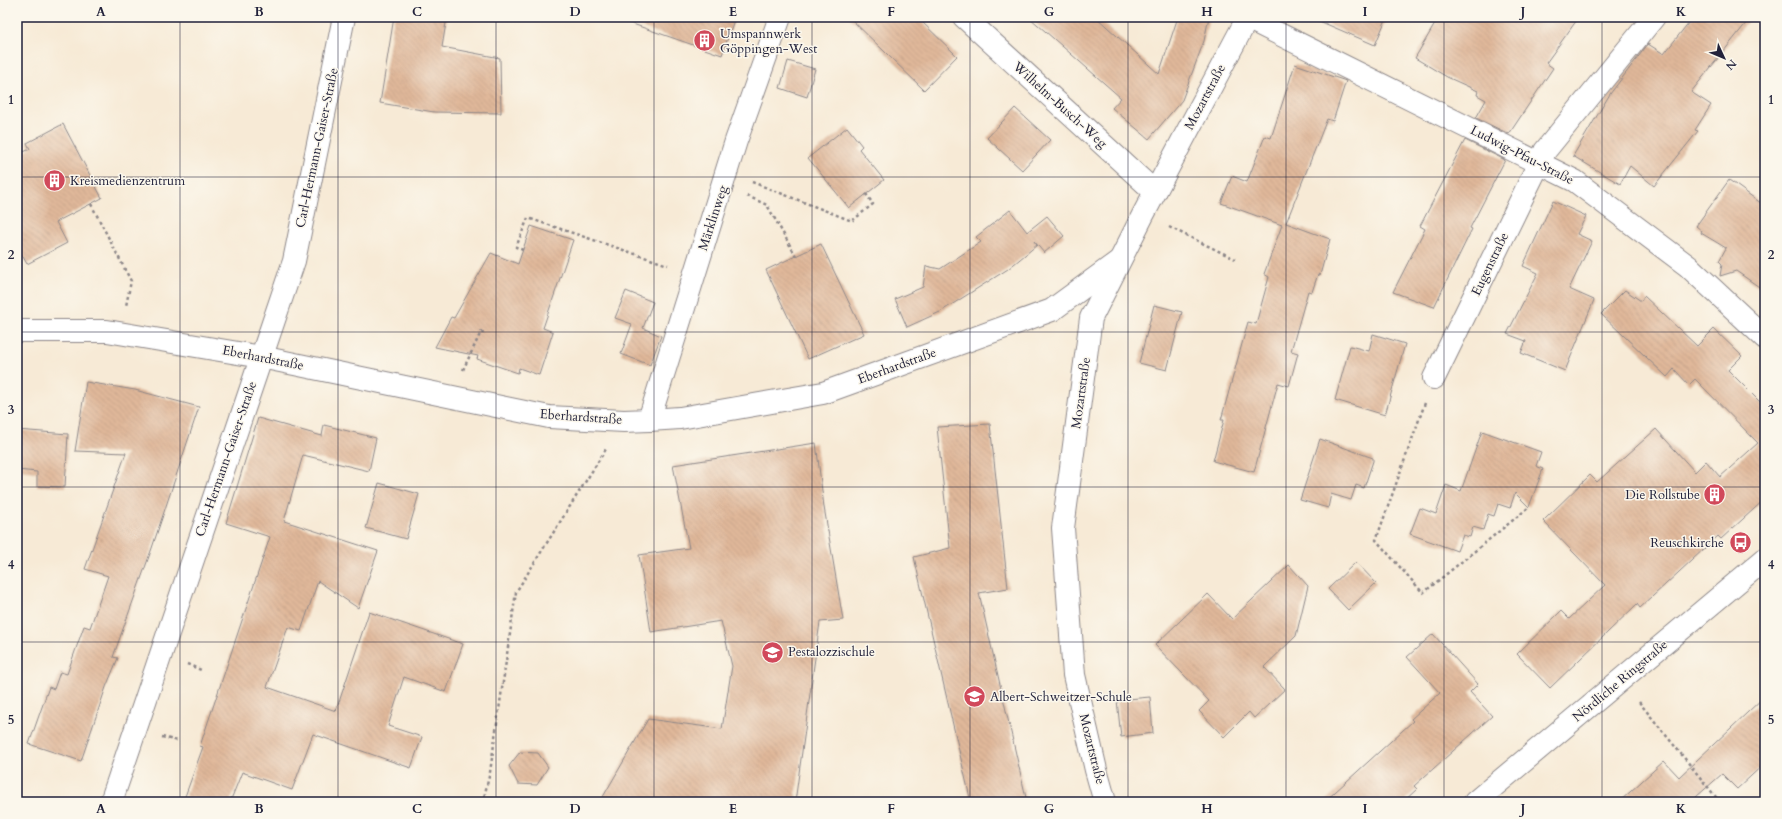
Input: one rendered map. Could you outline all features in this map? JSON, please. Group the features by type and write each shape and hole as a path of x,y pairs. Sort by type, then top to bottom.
{"street":[{"name":"Carl-Hermann-Gaiser-Straße","path":"111,802 294,260 344,17"},
{"name":"Märklinweg","path":"649,420 725,179 780,17"},
{"name":"Wilhelm-Busch-Weg","path":"964,17 1155,192"},
{"name":"Mozartstraße","path":"1105,802 1074,675 1063,528 1091,318 1119,261 1248,17"},
{"name":"Ludwig-Pfau-Straße","path":"1248,17 1575,181 1688,266 1765,338"},
{"name":"Eugenstraße","path":"1434,378 1545,151 1654,17"},
{"name":"Eberhardstraße","path":"17,331 107,331 261,357 549,417 624,421 649,420 680,418 824,394 1052,310 1119,261"},
{"name":"Nördliche Ringstraße","path":"1475,802 1765,559"}],"path":[{"path":"725,179 852,221 873,204 866,194"},
{"path":"725,179 767,205 796,256"},
{"path":"92,204 131,281 120,334"},
{"path":"1143,215 1235,259"},
{"path":"523,250 516,247 528,218 695,275"},
{"path":"450,396 481,332 486,334"},
{"path":"1434,378 1376,540 1423,593 1528,508"},
{"path":"483,802 490,772 516,592 624,421"},
{"path":"1622,679 1650,717 1720,802"}],"building":[{"path":"394,17 447,17 442,47 500,58 501,113 434,112 380,103"},
{"name":"Umspannwerk Göppingen-West","path":"624,17 735,17 722,55 624,21"},
{"path":"849,17 917,17 957,56 924,90"},
{"path":"1029,17 1096,17 1159,74 1178,17 1209,17 1204,41 1182,100 1149,139 1112,108 1121,98"},
{"path":"1310,17 1387,17 1375,45"},
{"path":"1439,17 1579,17 1546,63 1553,68 1509,134 1476,118 1486,100 1477,95 1478,91 1447,77 1415,58"},
{"path":"1693,17 1751,17 1691,92 1711,105 1695,130 1698,131 1654,186 1630,166 1620,184 1573,156 1610,94 1648,44 1664,54"},
{"path":"788,61 815,69 807,97 780,88"},
{"path":"1295,64 1346,81 1333,121 1327,119 1286,223 1330,239 1320,275 1318,274 1312,292 1308,291 1291,351 1298,353 1289,386 1278,383 1254,472 1213,461 1224,420 1221,420 1248,322 1256,324 1269,277 1264,274 1282,225 1221,203 1232,176 1247,182 1265,136 1271,138"},
{"path":"1015,108 1050,140 1022,170 987,138"},
{"name":"Kreismedienzentrum","path":"63,124 102,198 56,222 67,243 27,264 17,246 17,155 30,149 27,143"},
{"path":"847,127 862,146 859,149 884,180 849,208 808,158"},
{"path":"1465,140 1505,160 1470,228 1472,229 1434,307 1393,292 1425,229 1420,226"},
{"path":"1729,180 1765,206 1765,291 1736,271 1720,276 1722,264 1719,261 1726,248 1701,233 1702,231 1696,226"},
{"path":"1553,201 1586,216 1577,234 1592,241 1569,289 1594,300 1565,371 1521,353 1526,341 1507,334 1538,273 1523,266"},
{"path":"1010,210 1027,232 1047,216 1064,236 1044,253 1034,241 1037,245 1008,269 940,312 907,327 895,299 923,287 926,266 940,269 981,242 976,237"},
{"path":"531,226 573,240 543,328 553,332 539,375 519,368 518,373 477,359 478,356 435,347 451,317 454,318 491,253 518,264"},
{"path":"821,244 864,334 808,359 766,270"},
{"path":"1625,290 1641,301 1644,296 1697,346 1714,329 1742,356 1728,370 1765,407 1765,499 1721,539 1718,536 1640,608 1637,604 1550,688 1517,654 1561,611 1569,619 1605,585 1543,521 1590,475 1597,482 1656,429 1695,472 1706,461 1720,477 1758,443 1695,379 1689,385 1674,369 1667,377 1601,314"},
{"path":"626,291 653,302 643,328 661,336 650,365 621,354 632,324 615,318"},
{"path":"1154,305 1182,312 1167,370 1139,363"},
{"path":"1373,334 1405,344 1385,415 1335,400 1350,346 1369,351"},
{"path":"86,382 135,390 199,407 152,548 113,657 118,658 106,687 81,761 29,744 49,687 54,689 60,672 67,674 84,626 90,628 108,576 85,569 126,453 75,451"},
{"path":"258,418 322,436 324,425 376,438 369,471 303,455 284,521 378,551 358,608 318,581 301,631 288,627 267,687 336,711 369,612 463,644 446,692 404,677 388,726 422,737 411,768 313,734 292,790 242,772 230,802 183,802 203,747 200,746 270,537 226,523"},
{"name":"Albert-Schweitzer-Schule","path":"990,424 1008,588 979,593 1027,802 971,802 914,557 950,548 937,427"},
{"path":"17,430 68,434 65,487 37,486 37,472 17,470"},
{"path":"1482,431 1541,452 1536,466 1543,469 1529,507 1515,493 1510,508 1498,504 1494,516 1488,514 1483,530 1473,527 1470,537 1463,535 1457,551 1410,534 1420,508 1436,514 1446,485 1461,491"},
{"path":"1320,439 1373,458 1364,488 1356,485 1351,500 1331,494 1328,508 1300,500"},
{"name":"Pestalozzischule","path":"816,443 824,507 843,620 820,622 795,802 600,802 648,719 722,729 732,666 721,621 651,632 639,555 689,548 673,465"},
{"path":"379,483 419,494 406,539 366,528"},
{"path":"1356,562 1376,583 1348,610 1328,589"},
{"path":"1289,565 1308,586 1296,636 1264,667 1285,689 1254,718 1249,712 1224,737 1199,711 1209,701 1155,645 1208,594 1232,619"},
{"path":"1433,634 1478,684 1470,692 1492,716 1414,786 1417,789 1403,802 1324,802 1413,721 1411,719 1440,693 1407,657"},
{"path":"1765,696 1765,763 1737,789 1722,774 1696,797 1701,802 1619,802 1664,761 1679,777"},
{"path":"1150,697 1153,733 1121,737 1117,700"},
{"path":"520,752 538,753 548,767 537,785 518,784 509,766"}],"place":[{"name":"Umspannwerk Göppingen-West","path":"704,41"},
{"name":"Kreismedienzentrum","path":"55,181"},
{"name":"Die Rollstube","path":"1715,495"},
{"name":"Reuschkirche","path":"1740,543"},
{"name":"Pestalozzischule","path":"772,652"},
{"name":"Albert-Schweitzer-Schule","path":"975,697"}]}
